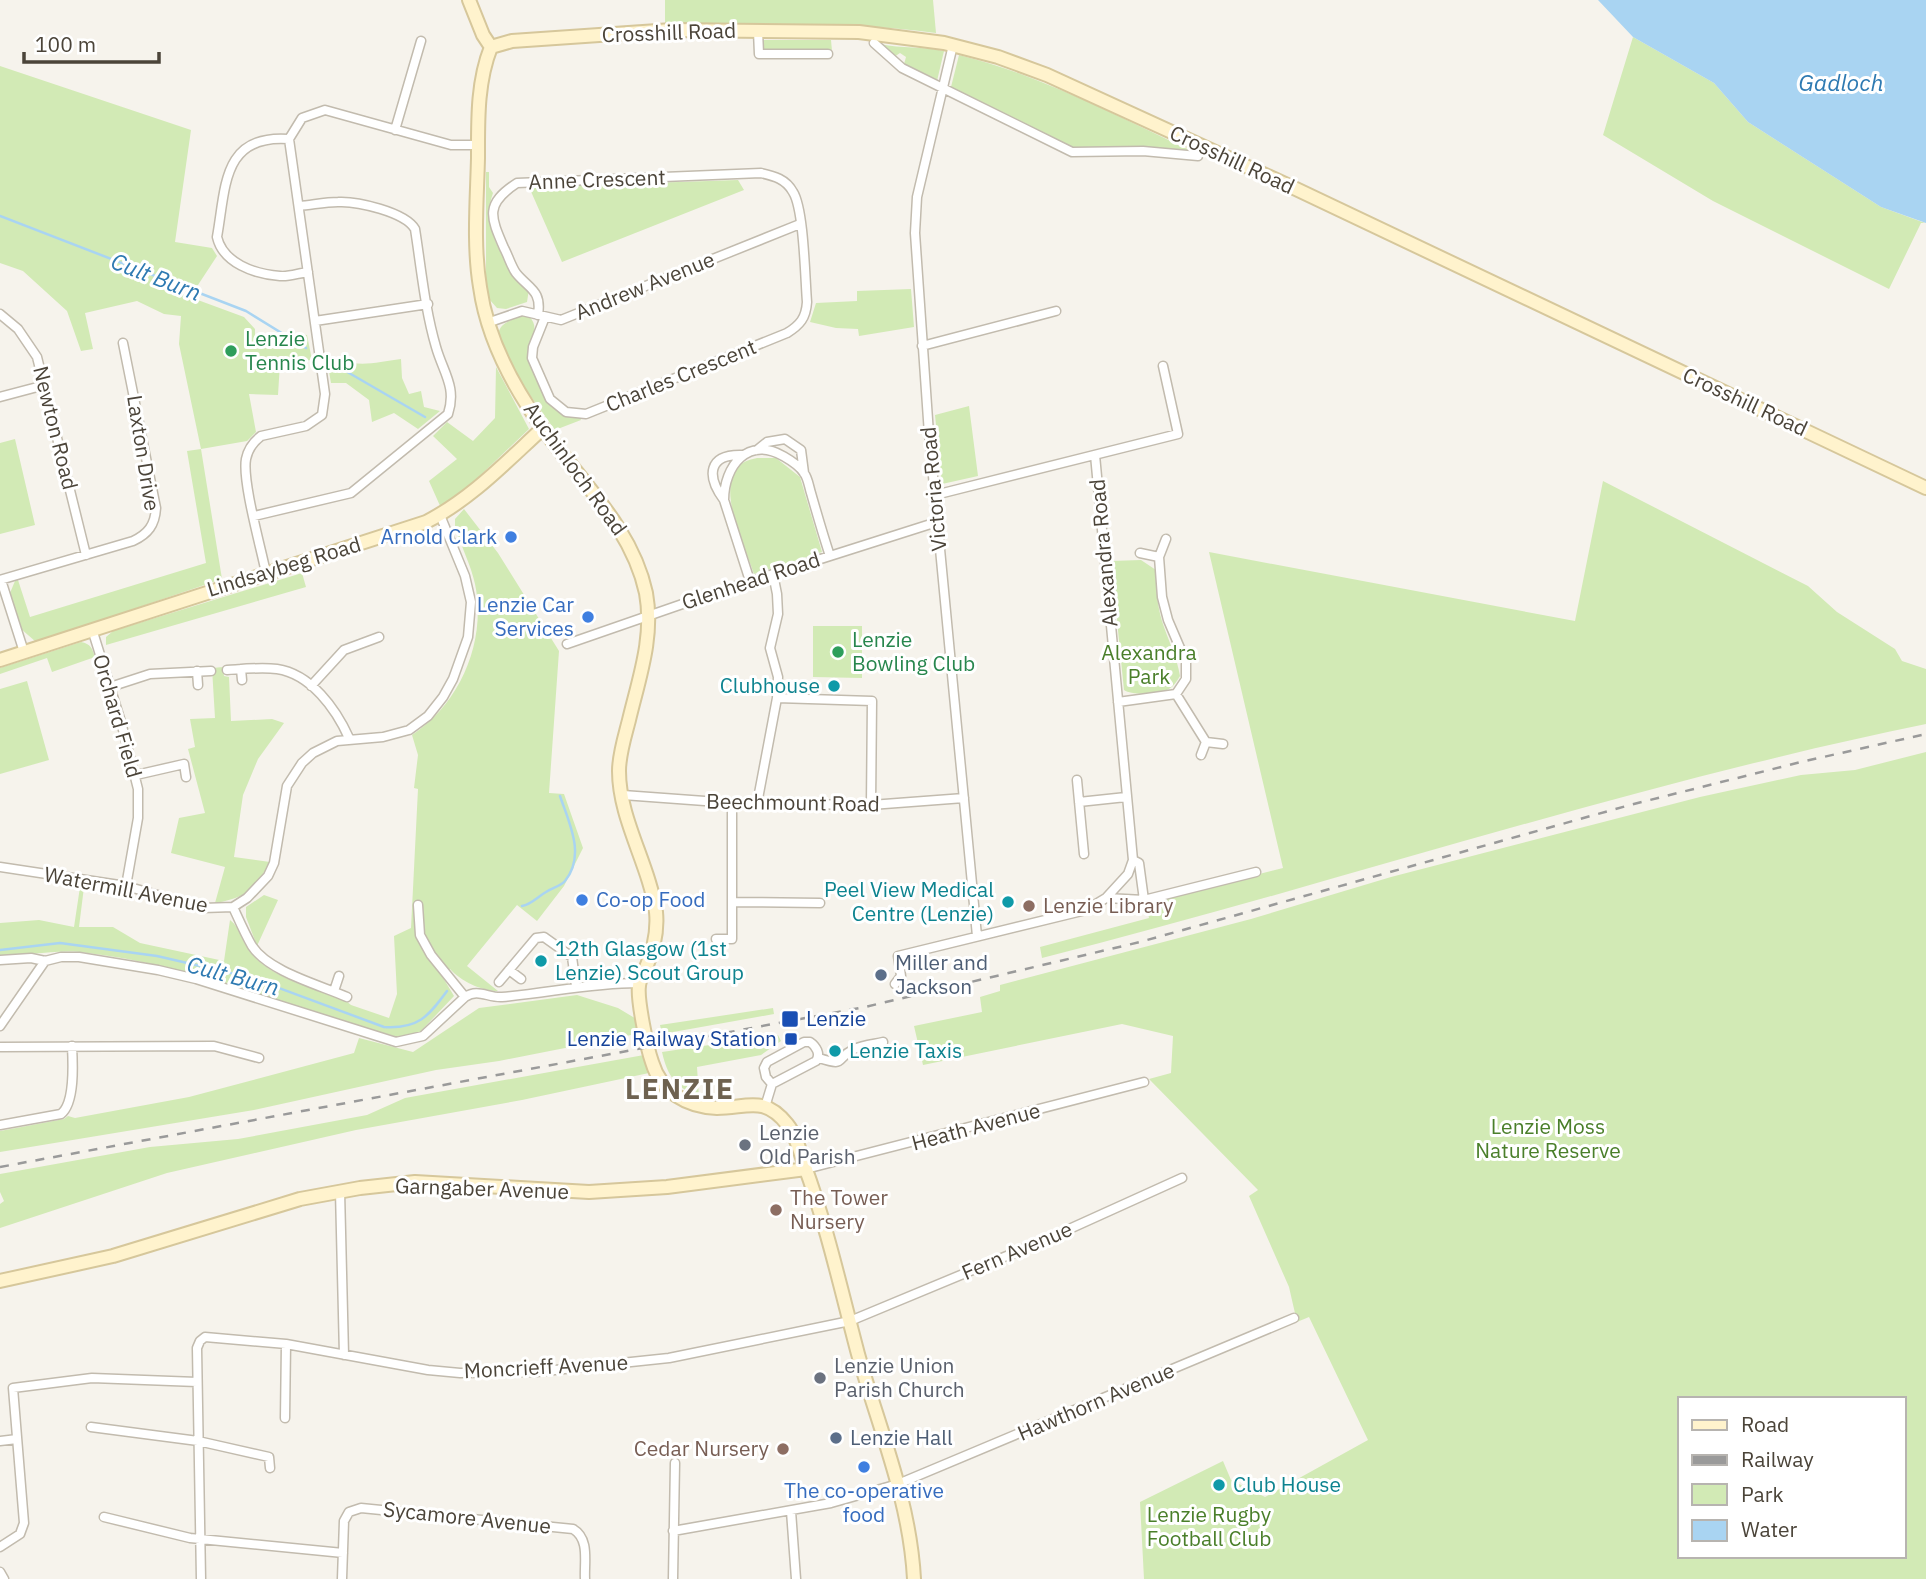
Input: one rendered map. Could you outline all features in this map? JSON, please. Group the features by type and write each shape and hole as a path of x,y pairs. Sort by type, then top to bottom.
{"main road":[{"path":"469,0 483,35 491,47"},
{"name":"Crosshill Road","path":"491,47 512,41 672,30 859,32 953,45 998,57 1047,75 1428,251 1926,488"},
{"name":"Auchinloch Road","path":"491,47 481,81 478,145 477,262 487,323 505,368 542,429 622,533 640,571 648,615 648,644 619,770 622,795 649,879 656,916 655,943 638,983"},
{"name":"Lindsaybeg Road","path":"0,660 414,527 440,515 482,485 542,429"},
{"path":"638,983 652,1063 658,1077 669,1091 696,1105 720,1108 747,1104 765,1107 775,1111 791,1128 806,1170 898,1484 914,1579"},
{"name":"Garngaber Avenue","path":"0,1281 113,1256 300,1199 341,1191 415,1182 589,1192 667,1187 806,1170"}],"street":[{"path":"758,31 759,54 828,54"},
{"path":"395,130 422,41"},
{"name":"Crosshill Road","path":"874,43 902,68 1072,152 1143,151 1198,156"},
{"name":"Victoria Road","path":"953,45 917,197 915,233 937,522 977,936"},
{"path":"267,573 246,466 250,448 261,436 306,426 322,415 325,394 289,139 302,118 325,110 451,145 478,145"},
{"path":"289,139 266,139 239,152 229,167 217,237 220,248 228,258 252,270 281,276 308,272"},
{"name":"Anne Crescent","path":"542,316 537,294 516,273 492,220 494,205 503,192 517,183 761,173 779,177 793,190 799,207 800,224"},
{"path":"254,516 351,493 449,414 453,401 450,380 436,347 415,229 410,221 401,215 341,201 299,206"},
{"name":"Andrew Avenue","path":"487,323 522,311 561,320 800,224"},
{"name":"Charles Crescent","path":"542,316 532,358 550,399 566,412 586,414 799,326 806,314 807,302 800,224"},
{"path":"315,321 428,304"},
{"path":"922,346 1056,311"},
{"name":"Newton Road","path":"0,314 18,329 32,348 45,385 86,555"},
{"name":"Laxton Drive","path":"0,580 141,537 150,528 156,508 123,343"},
{"path":"935,495 1178,434 1163,366"},
{"path":"0,397 45,385"},
{"path":"750,581 724,500 711,475 715,463 729,455 742,455 757,450 767,442 785,439 801,450 804,473 830,556"},
{"path":"757,450 776,452 793,461 804,473"},
{"path":"724,500 728,472 742,455"},
{"name":"Alexandra Road","path":"1095,455 1126,797 1133,860 1139,863 1144,900"},
{"name":"Watermill Avenue","path":"0,867 126,886 203,908 233,907 247,898 260,886 274,863 283,803 294,773 313,753 324,747 349,738 383,737 416,726 443,697 462,661 470,630 471,603 465,576 440,515"},
{"name":"Glenhead Road","path":"567,643 937,522"},
{"path":"1118,702 1176,694 1186,679 1186,662 1168,620 1162,597 1159,557 1166,539"},
{"path":"1140,553 1159,557"},
{"path":"757,804 777,698 778,677 770,648 778,614 773,574"},
{"path":"0,580 24,652"},
{"name":"Orchard Field","path":"92,629 136,775 139,811 126,886"},
{"path":"311,686 344,650 379,637"},
{"path":"241,669 242,680"},
{"path":"227,670 279,669 292,673 311,686 337,716 349,738"},
{"path":"197,671 198,685"},
{"path":"110,687 150,674 211,671"},
{"path":"1176,694 1206,742"},
{"path":"777,698 872,701 871,805"},
{"path":"1206,742 1223,744"},
{"path":"1201,755 1206,742"},
{"path":"136,775 184,764 186,777"},
{"path":"1077,780 1084,854"},
{"name":"Beechmount Road","path":"622,795 732,803 871,805 964,798"},
{"path":"1079,802 1126,797"},
{"path":"716,939 733,939 732,803"},
{"path":"895,984 901,976 898,956 1086,910 1106,898 1128,874 1133,860"},
{"path":"1106,898 1144,900 1256,872"},
{"path":"732,902 820,903"},
{"path":"418,905 421,934 431,955 465,997"},
{"path":"233,907 253,947 263,958 347,997"},
{"path":"499,982 536,938 544,937 572,957 576,986"},
{"path":"0,960 31,958 46,961 61,957 79,957 184,976 396,1042 423,1036 471,993 479,992 498,998 576,986 614,982 638,983"},
{"path":"0,1026 46,961"},
{"path":"509,970 521,979"},
{"path":"334,991 339,976"},
{"path":"765,1107 772,1084 816,1062 818,1052 810,1042 804,1042 767,1062 764,1068 766,1077 772,1084"},
{"path":"818,1058 830,1063 840,1061 857,1047 883,1042"},
{"path":"0,1125 61,1114 66,1110 70,1099 72,1046"},
{"path":"0,1047 214,1046 259,1058"},
{"name":"Heath Avenue","path":"806,1170 1144,1082"},
{"name":"Fern Avenue","path":"850,1321 1045,1240 1182,1178"},
{"path":"341,1191 344,1355"},
{"name":"Hawthorn Avenue","path":"673,1531 831,1503 898,1484 1294,1318"},
{"name":"Moncrieff Avenue","path":"197,1382 197,1348 200,1340 205,1337 286,1344 428,1370 470,1373 536,1372 669,1358 850,1321"},
{"path":"285,1418 286,1344"},
{"path":"0,1547 20,1534 24,1523 13,1388 92,1378 197,1382 201,1579"},
{"path":"91,1427 198,1441 270,1457 270,1468"},
{"path":"0,1441 17,1439"},
{"path":"673,1579 674,1462"},
{"name":"Sycamore Avenue","path":"342,1579 344,1521 349,1512 360,1508 573,1529 582,1535 584,1541 584,1579"},
{"path":"791,1511 796,1579"},
{"path":"104,1517 200,1539 343,1553"},
{"path":"0,1572 4,1579"}],"green space":[{"path":"665,0 933,0 936,33 835,25 665,25"},
{"path":"1633,37 1714,83 1748,122 1881,207 1925,223 1921,223 1889,289 1713,201 1603,135"},
{"path":"763,40 831,40 832,51 763,51"},
{"path":"880,44 944,51 937,81 904,64 906,57 900,53 894,57"},
{"path":"959,55 990,63 1049,85 1194,152 1073,149 951,87"},
{"path":"0,66 191,130 175,242 212,248 217,256 196,288 170,278 168,289 244,317 255,329 255,343 281,345 289,333 307,335 312,360 280,363 278,395 249,394 256,432 247,441 201,449 179,344 181,316 164,314 137,301 85,313 93,349 81,351 67,311 23,271 0,263"},
{"path":"486,172 489,172 489,187 493,193 490,206 492,232 511,269 529,289 527,302 506,309 497,308 489,299 486,286"},
{"path":"738,180 744,190 562,262 529,187"},
{"path":"911,289 914,327 859,336 858,329 836,328 810,322 816,303 857,301 857,291"},
{"path":"521,316 529,316 533,321 534,331 528,352 542,390 558,411 565,416 580,417 581,420 555,430 511,366 499,340 499,331 505,323"},
{"path":"326,354 354,363 401,359 402,378 409,394 421,391 424,407 440,411 418,429 394,413 372,422 369,400 346,383 331,383"},
{"path":"496,367 529,429 465,490 441,508 429,481 457,459 433,436 447,422 473,441 495,418"},
{"path":"969,406 978,476 942,484 935,415"},
{"path":"15,439 35,525 0,534 0,443"},
{"path":"201,449 222,579 36,642 20,628 10,593 15,581 18,580 30,617 206,563 187,451"},
{"path":"757,458 776,458 800,477 822,552 754,574 734,517 730,487 733,474 741,464"},
{"path":"1603,481 1808,586 1837,612 1895,649 1902,661 1926,669 1926,724 1814,748 1593,805 1042,958 1040,947 1149,918 1146,903 1283,868 1209,552 1575,621"},
{"path":"464,509 498,553 559,651 549,793 564,794 583,848 564,886 537,921 517,905 467,966 498,991 472,984 450,969 442,976 454,996 420,1032 401,1038 162,966 80,952 0,958 0,923 39,920 74,927 80,887 84,887 79,927 113,927 140,943 224,961 230,920 237,927 251,953 270,969 295,982 389,1018 397,994 394,936 411,928 418,789 414,788 418,755 412,735 429,722 456,689 473,649 477,627 475,584 455,528 455,519"},
{"name":"Alexandra Park","path":"1141,560 1156,570 1160,615 1180,676 1169,689 1146,694 1124,690 1111,561"},
{"path":"302,573 306,587 106,645 106,637 113,631"},
{"name":"Lenzie Bowling Club","path":"813,626 862,626 862,678 813,677"},
{"path":"81,642 91,647 95,657 52,672 47,658 0,674 0,668"},
{"path":"223,667 224,676 229,677 231,721 272,719 284,723 258,759 243,795 234,857 270,862 248,891 235,898 215,903 225,867 171,853 179,818 205,813 188,749 195,747 190,719 215,718 212,668"},
{"path":"27,681 49,760 0,774 0,689"},
{"name":"Lenzie Moss Nature Reserve","path":"1926,752 1926,1579 1144,1579 1140,1502 1223,1461 1231,1480 1265,1497 1368,1440 1309,1317 1297,1322 1289,1287 1249,1196 1258,1190 1149,1079 1171,1073 1173,1036 1122,1024 923,1065 914,1026 982,1012 980,997 1000,991 1000,985 1251,919 1391,877 1700,797 1801,775 1855,770"},
{"path":"264,895 278,900 257,946 246,917 246,907"},
{"path":"577,995 618,1008 638,1020 641,1033 499,1061 436,1070 254,1110 0,1152 0,1131 68,1116 75,1118 189,1097 354,1053 359,1038 413,1052 479,1008"},
{"path":"773,1008 774,1014 662,1034 660,1025"},
{"path":"778,1035 781,1041 761,1055 697,1067 699,1098 674,1080 662,1052"},
{"path":"644,1055 649,1073 522,1100 356,1130 167,1173 0,1228 0,1204 4,1201 0,1192 0,1174 150,1147 238,1139 367,1115 405,1098"}],"water":[{"name":"Gadloch","path":"1598,0 1926,0 1926,223 1881,207 1748,122 1714,83 1633,37"}],"waterway":[{"name":"Cult Burn","path":"0,216 246,311 306,348"},
{"name":"Cult Burn","path":"337,366 425,417"},
{"name":"Cult Burn","path":"522,906 561,884 571,871 574,839 560,796"},
{"name":"Cult Burn","path":"0,950 60,943 157,956 252,978 384,1027 406,1026 421,1020 447,991"}],"railway":[{"path":"0,1167 865,1007 1140,942 1630,805 1926,734"}],"place":[{"name":"Lenzie Tennis Club","path":"231,351"},
{"name":"Arnold Clark","path":"511,537"},
{"name":"Lenzie Car Services","path":"588,617"},
{"name":"Lenzie Bowling Club","path":"838,652"},
{"name":"Clubhouse","path":"834,686"},
{"name":"Co-op Food","path":"582,900"},
{"name":"Peel View Medical Centre (Lenzie)","path":"1008,902"},
{"name":"Lenzie Library","path":"1029,906"},
{"name":"12th Glasgow (1st Lenzie) Scout Group","path":"541,961"},
{"name":"Miller and Jackson","path":"881,975"},
{"name":"Lenzie","path":"790,1019"},
{"name":"Lenzie Railway Station","path":"791,1039"},
{"name":"Lenzie Taxis","path":"835,1051"},
{"name":"Lenzie Old Parish","path":"745,1145"},
{"name":"The Tower Nursery","path":"776,1210"},
{"name":"Lenzie Union Parish Church","path":"820,1378"},
{"name":"Lenzie Hall","path":"836,1438"},
{"name":"Cedar Nursery","path":"783,1449"},
{"name":"The co-operative food","path":"864,1467"},
{"name":"Club House","path":"1219,1485"}],"district":[{"name":"LENZIE","path":"680,1089"}],"park label":[{"name":"Lenzie Rugby Football Club","path":"1209,1527"}]}
